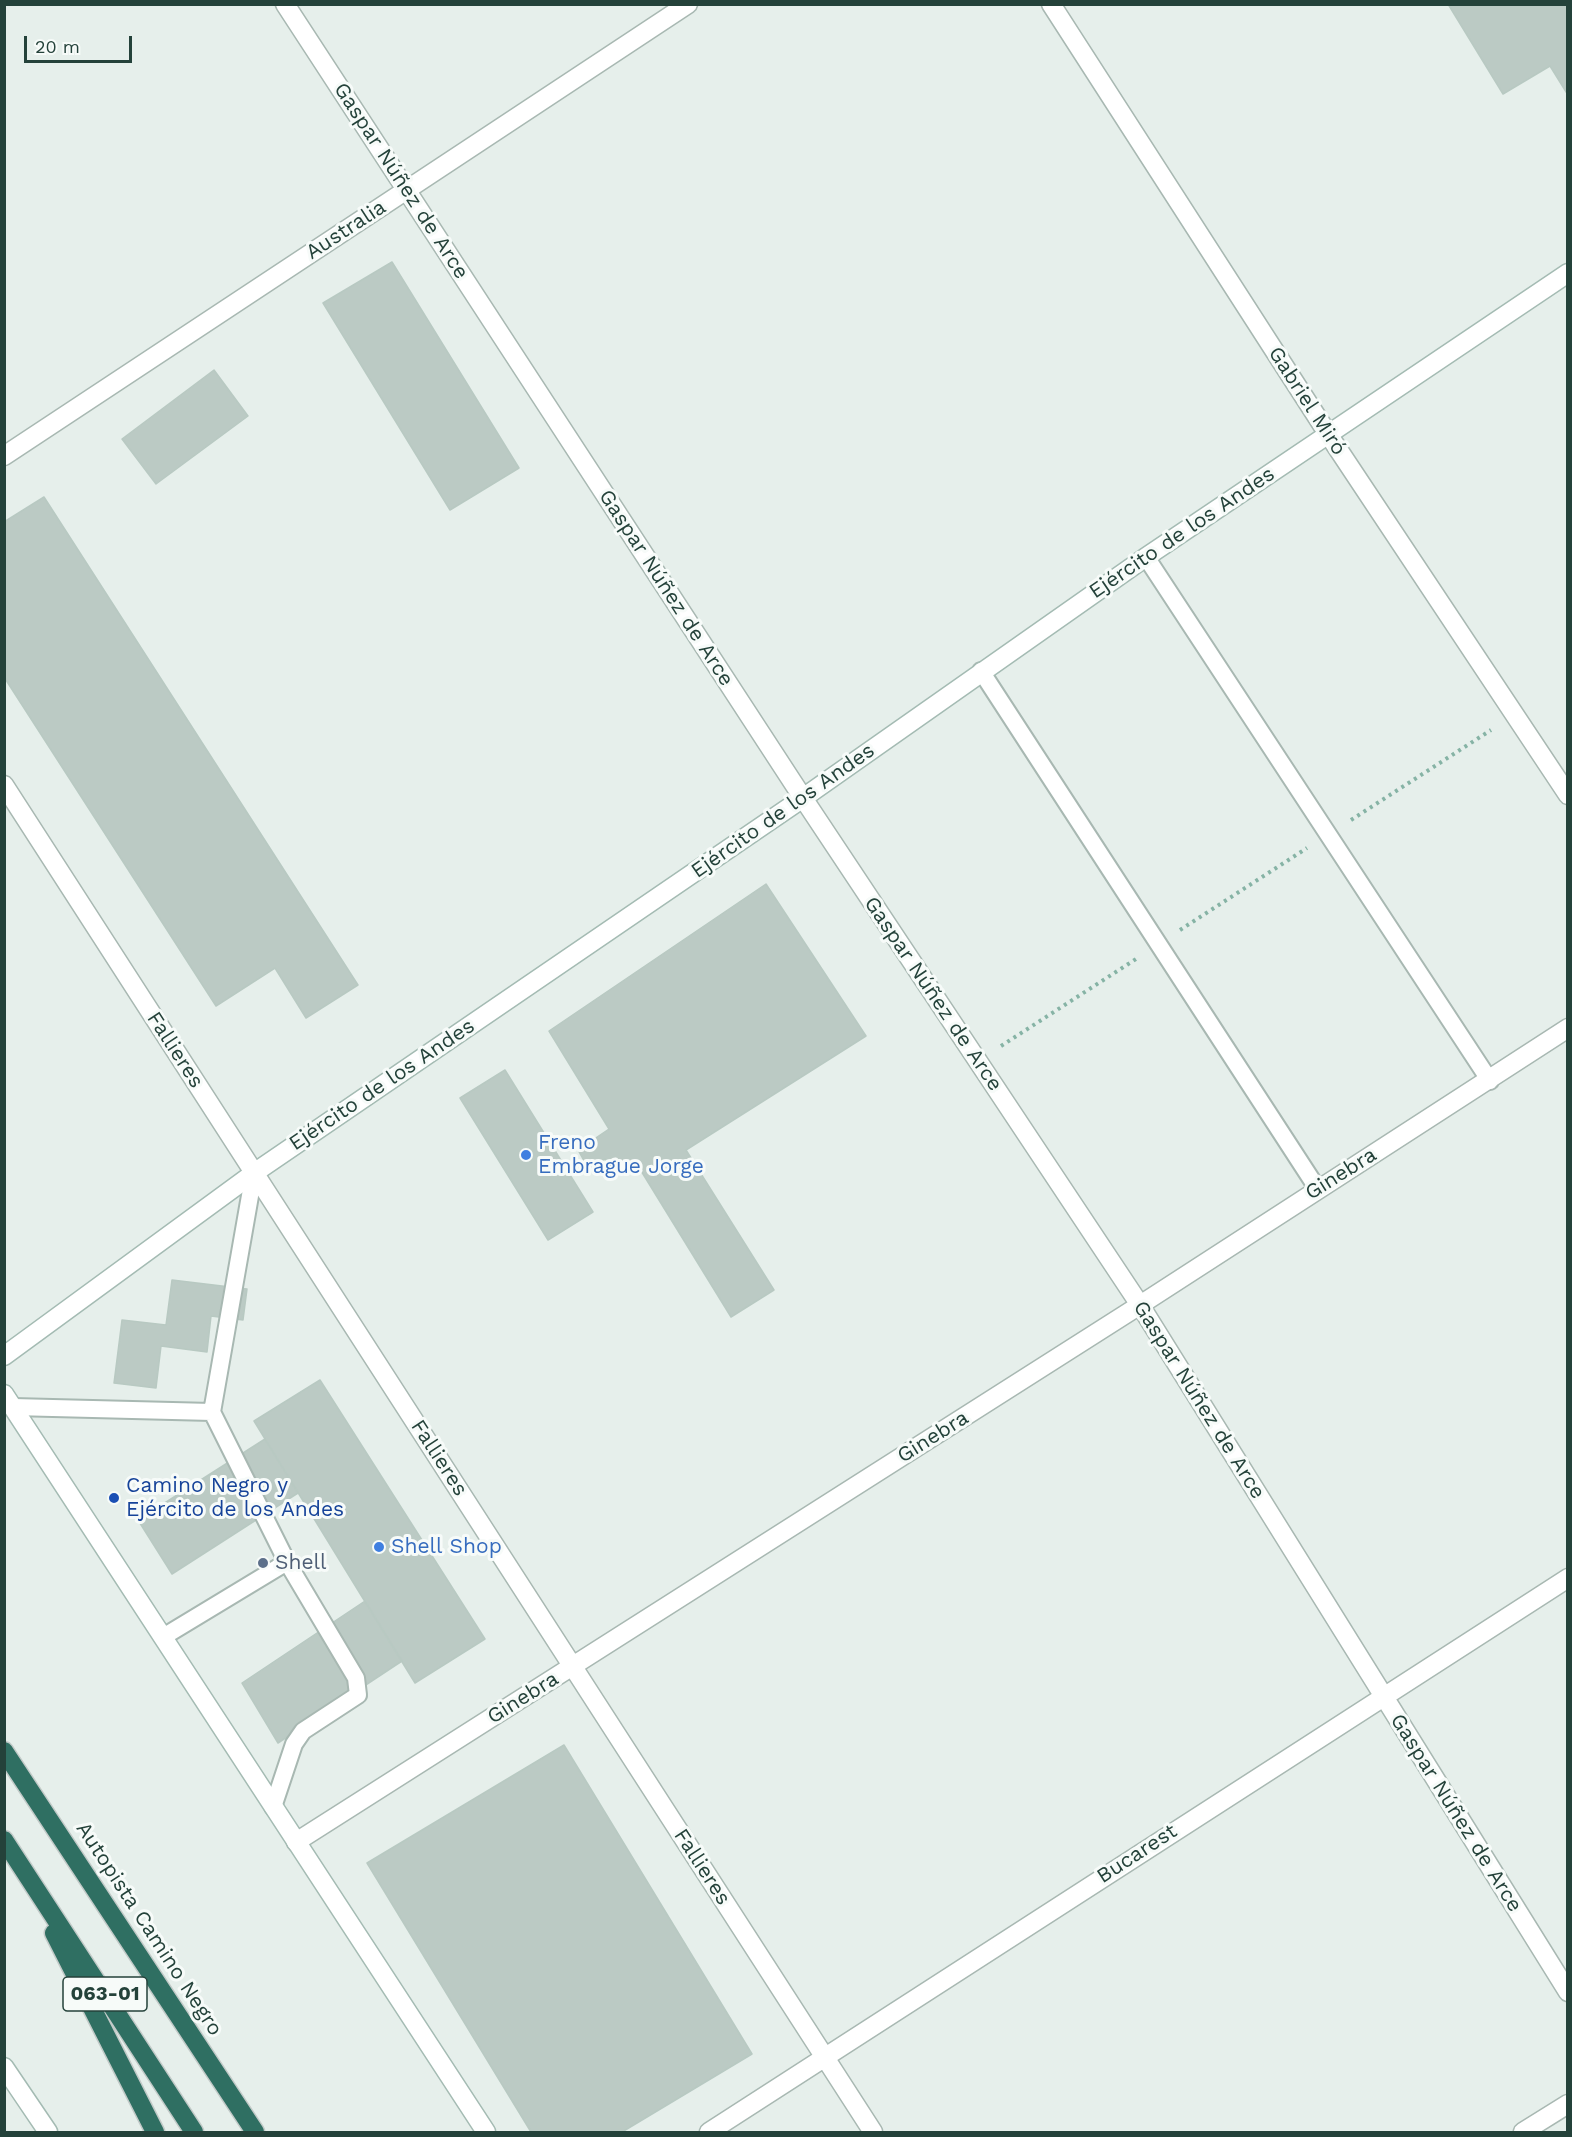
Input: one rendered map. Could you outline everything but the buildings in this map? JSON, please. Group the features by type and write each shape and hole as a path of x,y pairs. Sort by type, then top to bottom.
{"highway":[{"name":"Autopista Camino Negro","path":"4,1751 191,2032 255,2133"},
{"name":"063-01","path":"4,1840 194,2133"},
{"path":"16,1856 155,2133"},
{"path":"191,2032 269,2133"}],"street":[{"name":"Gaspar Núñez de Arce","path":"285,4 803,798 1140,1305 1568,1992"},
{"name":"Australia","path":"4,456 688,4"},
{"name":"Gabriel Miró","path":"1051,4 1328,434 1568,795"},
{"name":"Ejército de los Andes","path":"4,1356 254,1173 803,798 1146,557 1568,273"},
{"name":"Fallieres","path":"4,785 873,2133"},
{"name":"Ginebra","path":"296,1842 1140,1305 1317,1188 1490,1081 1568,1028"},
{"path":"9,1401 486,2133"},
{"name":"Bucarest","path":"709,2133 823,2057 1568,1578"},
{"path":"4,2067 48,2133"},
{"path":"1522,2133 1568,2104"}],"lane":[{"path":"1146,557 1490,1081"},
{"path":"981,671 1317,1188"},
{"path":"254,1173 212,1412 287,1562 356,1678 358,1695 303,1731 294,1744 273,1808"},
{"path":"9,1401 212,1412"},
{"path":"162,1637 287,1562"}],"path":[{"path":"998,1048 1478,738"}],"place":[{"name":"Freno Embrague Jorge","path":"526,1155"},
{"name":"Camino Negro y Ejército de los Andes","path":"114,1498"},
{"name":"Shell Shop","path":"379,1547"},
{"name":"Shell","path":"263,1563"}]}
